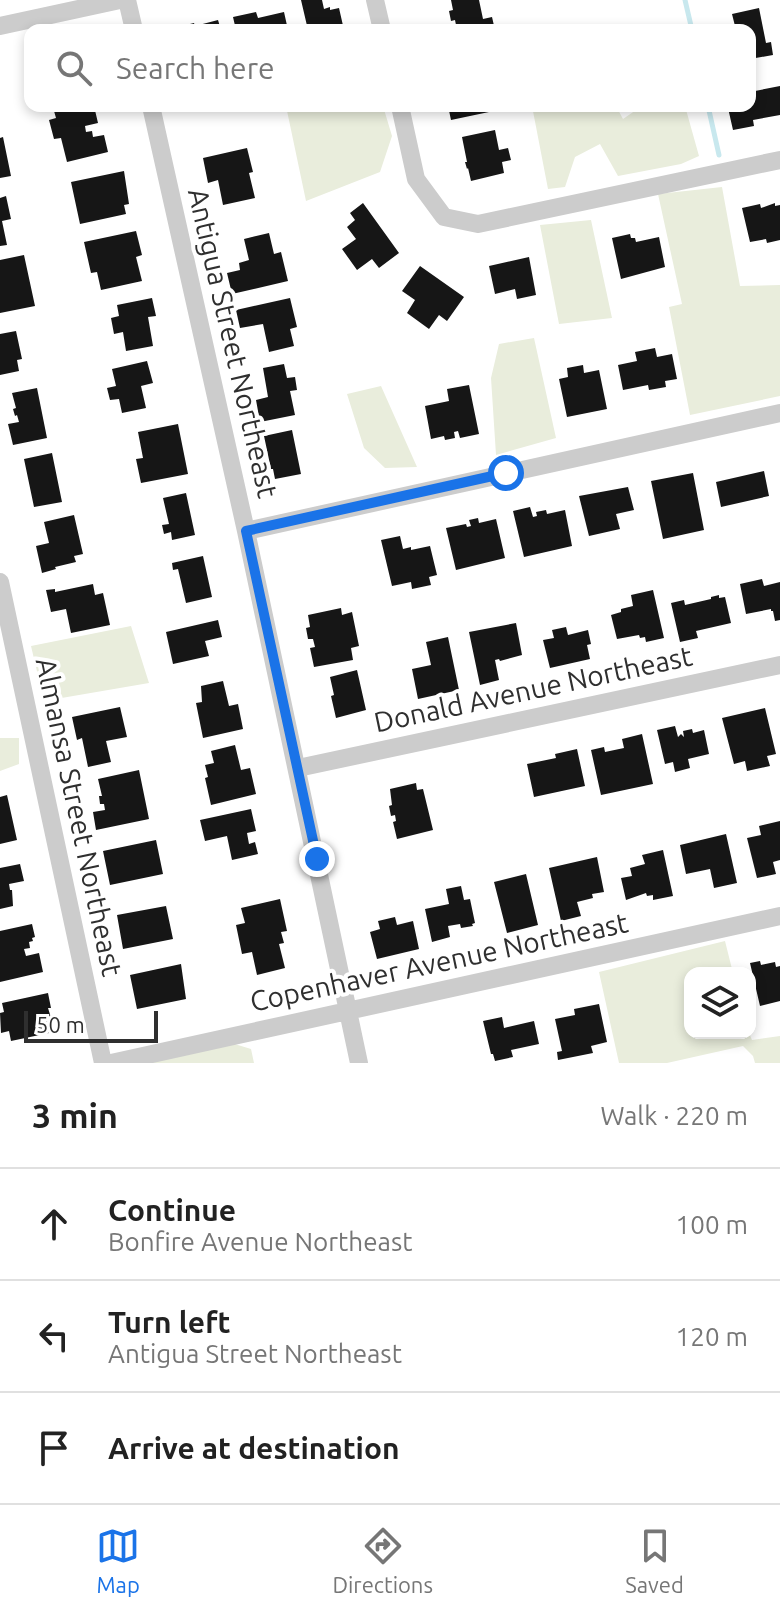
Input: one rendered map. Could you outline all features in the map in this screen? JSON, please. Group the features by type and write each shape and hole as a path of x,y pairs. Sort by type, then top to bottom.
{"street":[{"path":"0,26 120,0"},
{"path":"127,0 133,24"},
{"path":"375,0 381,24"},
{"name":"Antigua Street Northeast","path":"152,112 298,768 359,1063"},
{"path":"401,112 416,179 444,217 478,224 780,160"},
{"path":"246,531 780,413"},
{"name":"Almansa Street Northeast","path":"0,582 103,1063"},
{"name":"Donald Avenue Northeast","path":"298,768 780,665"},
{"name":"Copenhaver Avenue Northeast","path":"111,1063 780,916"}],"green space":[{"path":"287,112 385,112 392,136 380,172 306,201"},
{"path":"533,112 619,112 623,119 633,112 687,112 699,156 681,164 618,176 600,144 575,157 565,187 548,189"},
{"path":"722,187 740,286 780,285 780,396 690,415 669,307 682,304 658,194"},
{"path":"591,220 612,318 559,324 540,225"},
{"path":"534,338 556,438 496,455 491,378 499,344"},
{"path":"381,386 417,467 385,468 364,448 347,394"},
{"path":"131,626 149,683 44,701 31,646"},
{"path":"0,738 19,738 19,764 0,771"},
{"path":"725,941 732,967 684,967 684,1039 752,1040 780,1036 780,1063 755,1063 753,1056 743,1046 667,1063 619,1063 599,972"},
{"path":"228,1042 251,1049 254,1063 147,1063"}],"building":[{"path":"301,0 322,0 324,9 339,8 343,24 307,24"},
{"path":"451,0 479,0 483,19 492,17 494,24 456,24 455,20 451,21 449,11 453,10"},
{"path":"759,8 766,43 771,42 773,55 756,58 756,24 734,24 732,14"},
{"path":"256,12 258,18 284,12 287,24 235,24 233,17"},
{"path":"780,86 780,115 753,120 754,126 733,130 729,112 756,112 756,91"},
{"path":"54,112 95,112 98,123 85,126 86,132 92,131 93,137 104,135 108,152 67,162 61,138 54,139 49,120 56,118"},
{"path":"449,112 489,112 451,120"},
{"path":"495,130 499,150 508,148 511,160 502,162 504,173 471,181 462,137"},
{"path":"3,137 11,176 0,178 0,138"},
{"path":"247,148 255,198 223,205 218,180 208,183 203,158"},
{"path":"124,171 129,204 124,205 126,214 80,224 71,182"},
{"path":"6,196 11,219 2,221 7,245 0,246 0,198"},
{"path":"363,203 399,253 379,268 372,259 357,270 342,249 356,239 347,227 355,220 350,213"},
{"path":"775,203 775,206 780,205 780,240 750,242 742,208 760,204 761,208"},
{"path":"136,231 142,255 136,257 142,281 101,290 97,272 91,273 84,242"},
{"path":"269,233 274,254 281,252 288,281 232,294 227,273 240,270 239,263 249,260 244,239"},
{"path":"630,234 636,242 659,237 665,267 621,279 612,238"},
{"path":"24,255 35,306 0,313 0,260"},
{"path":"529,257 536,295 517,299 515,289 495,294 489,266"},
{"path":"420,266 464,297 447,321 439,315 429,329 407,313 415,300 402,291"},
{"path":"152,298 156,316 148,317 153,346 126,351 123,332 114,334 111,318 119,316 117,305"},
{"path":"290,298 297,327 290,329 294,346 269,352 263,324 240,328 236,310"},
{"path":"16,331 22,359 17,360 19,371 0,375 0,334"},
{"path":"655,348 657,357 672,354 677,379 665,381 666,387 649,390 648,385 623,390 618,365 637,361 635,352"},
{"path":"147,361 153,383 141,386 146,408 122,413 119,399 110,400 107,388 116,386 112,369"},
{"path":"284,364 287,378 295,377 297,390 290,391 295,415 260,422 256,400 268,397 263,368"},
{"path":"583,365 584,373 599,370 607,409 567,417 559,379 568,377 567,368"},
{"path":"469,385 479,434 460,438 458,431 454,432 455,438 445,440 444,436 431,439 425,406 449,401 447,389"},
{"path":"37,388 47,438 13,445 8,424 19,422 13,409 16,408 12,393"},
{"path":"178,424 188,474 141,483 136,459 143,458 138,432"},
{"path":"292,430 301,474 275,479 264,436"},
{"path":"52,453 62,502 34,507 24,459"},
{"path":"764,471 769,496 721,507 716,482"},
{"path":"693,473 704,530 663,539 651,481"},
{"path":"628,487 634,510 616,514 620,529 589,536 579,496"},
{"path":"186,493 195,535 172,540 171,532 164,534 162,525 169,524 163,498"},
{"path":"530,507 533,517 537,516 536,512 546,510 547,514 565,510 572,546 524,557 513,511"},
{"path":"74,515 83,554 74,556 76,562 42,573 36,546 49,543 44,522"},
{"path":"478,518 479,523 496,519 505,558 456,570 446,528 471,526 469,520"},
{"path":"400,536 403,549 430,546 437,575 429,577 431,585 412,589 411,582 392,586 381,540"},
{"path":"203,556 212,597 186,603 178,569 173,570 172,563"},
{"path":"762,579 764,586 780,582 780,620 775,621 771,609 746,614 740,584"},
{"path":"93,584 95,595 103,593 110,625 71,633 66,609 51,612 46,590 55,589 55,592"},
{"path":"653,590 664,638 646,642 645,637 640,638 639,635 617,639 611,615 633,606 631,595"},
{"path":"719,595 719,598 725,597 731,623 696,631 698,638 680,642 671,603 684,600 685,605"},
{"path":"341,608 342,615 352,612 359,646 351,648 353,660 314,667 310,648 315,647 313,639 308,639 306,628 310,627 308,615"},
{"path":"218,620 222,637 205,641 209,656 173,664 166,632"},
{"path":"516,623 522,655 495,660 499,680 480,685 469,632"},
{"path":"566,627 568,635 588,630 590,659 550,668 543,640 554,638 552,630"},
{"path":"448,637 459,690 418,699 412,669 431,665 426,642"},
{"path":"357,670 366,710 336,718 330,677"},
{"path":"223,681 229,706 238,704 243,729 203,738 196,703 202,702 201,686"},
{"path":"120,707 127,737 106,741 111,762 88,767 82,738 77,740 72,717"},
{"path":"765,708 776,754 767,756 770,766 747,771 745,761 734,764 722,718"},
{"path":"675,726 678,737 681,734 684,737 683,731 692,729 693,733 704,730 709,754 688,759 690,768 675,772 673,762 665,764 657,730"},
{"path":"642,734 653,784 601,795 591,750 604,747 605,752 624,748 622,739"},
{"path":"235,745 241,770 250,768 256,794 211,805 205,765 214,763 211,751"},
{"path":"577,749 585,786 534,797 527,764 556,758 555,754"},
{"path":"139,770 149,819 96,830 93,812 105,810 104,804 100,804 99,796 102,796 98,779"},
{"path":"416,783 417,790 423,789 433,830 397,839 393,822 396,821 395,815 391,816 389,806 392,805 390,789"},
{"path":"7,795 17,840 0,844 0,797"},
{"path":"251,809 256,831 247,833 249,844 255,842 258,854 232,860 227,836 205,841 200,820"},
{"path":"780,821 780,860 773,862 776,874 757,878 747,838 761,835 759,826"},
{"path":"726,834 737,883 714,888 710,869 686,874 680,845"},
{"path":"156,840 163,874 110,885 103,851"},
{"path":"663,850 673,896 653,900 653,895 647,896 646,893 626,900 621,878 632,876 630,868 645,864 642,855"},
{"path":"597,857 604,892 577,902 581,916 561,921 549,868"},
{"path":"20,864 24,881 9,884 13,906 0,909 0,868"},
{"path":"526,874 538,925 507,933 494,882"},
{"path":"461,886 464,900 470,899 475,923 461,928 460,924 448,926 450,937 432,942 425,909 449,904 446,889"},
{"path":"280,899 287,931 281,932 284,943 279,944 285,968 257,975 252,952 242,954 236,925 245,923 241,908"},
{"path":"166,906 173,939 123,949 117,915"},
{"path":"395,917 397,925 413,921 419,949 377,959 370,932 380,929 378,921"},
{"path":"32,924 35,937 29,942 30,948 24,949 26,956 39,953 43,972 0,982 0,931"},
{"path":"760,961 761,965 775,962 776,967 780,966 780,1001 760,1006 756,967 751,967 750,963"},
{"path":"181,964 186,999 137,1009 130,975"},
{"path":"48,993 53,1024 47,1025 49,1033 11,1041 9,1031 1,1033 2,1003"},
{"path":"599,1004 607,1042 591,1046 593,1053 558,1060 557,1052 562,1051 555,1019 575,1015 574,1009"},
{"path":"502,1017 504,1028 534,1021 539,1044 511,1050 513,1057 495,1061 483,1021"}],"waterway":[{"path":"685,0 691,24"},
{"path":"709,112 719,155"}],"route":[{"path":"317,859 246,531 506,473"}]}
